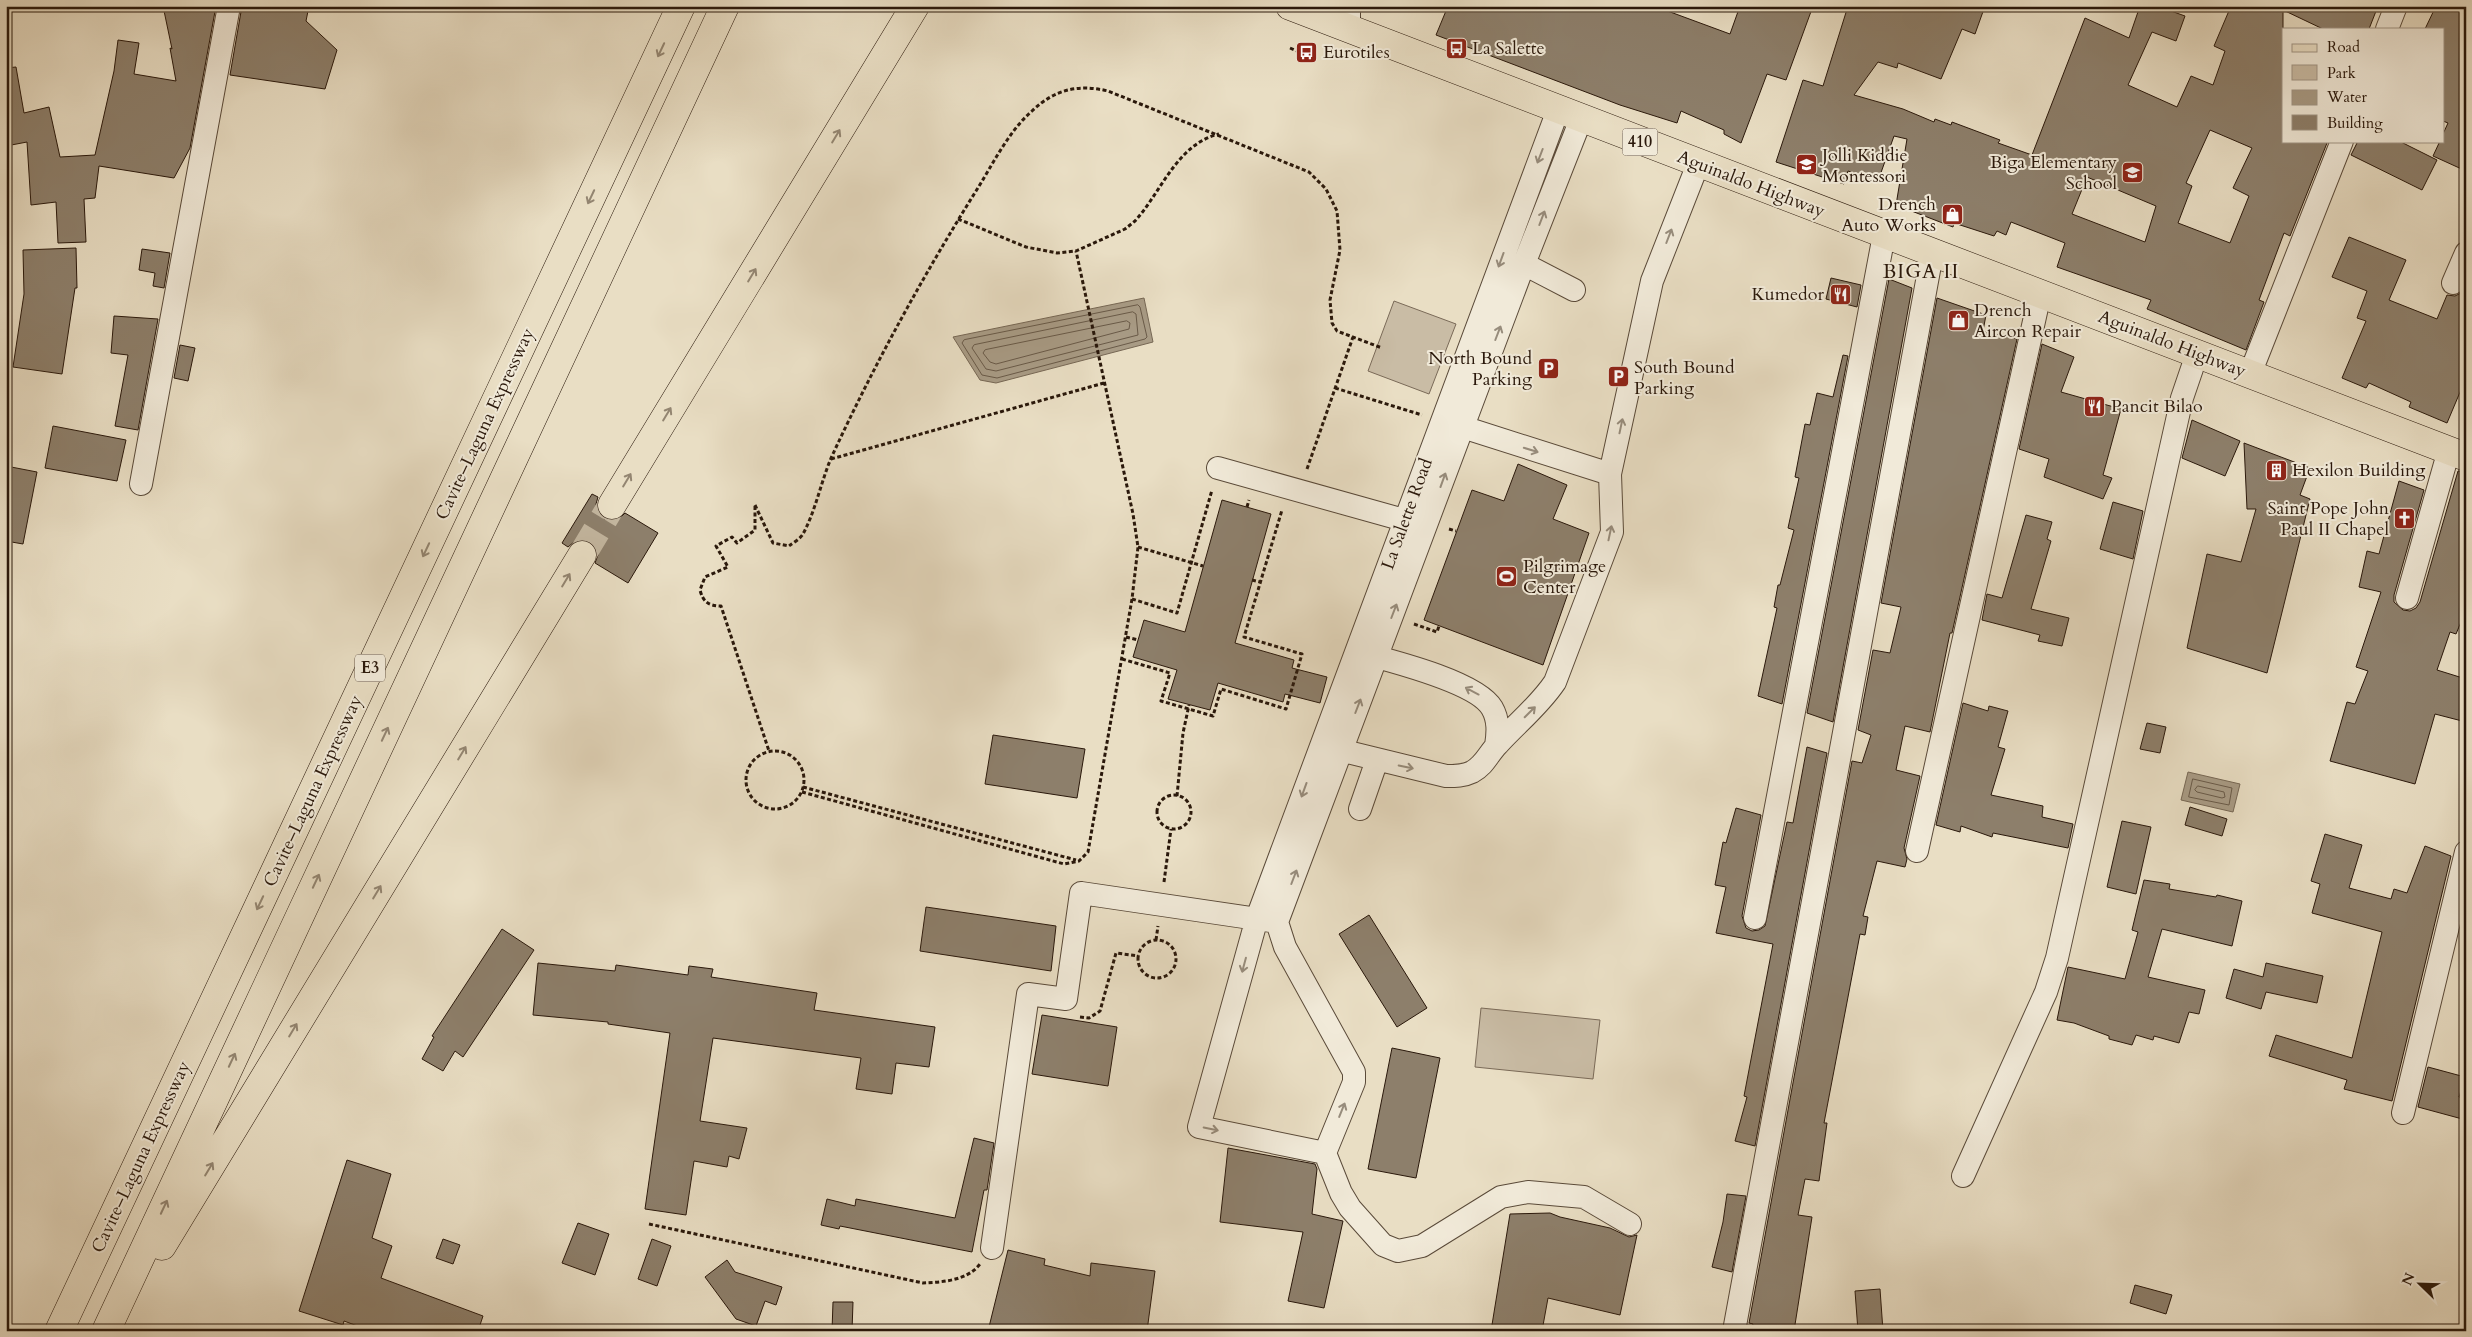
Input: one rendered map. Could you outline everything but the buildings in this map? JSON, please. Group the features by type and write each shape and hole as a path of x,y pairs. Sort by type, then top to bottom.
{"main road":[{"name":"Cavite–Laguna Expressway","path":"59,1331 681,6"},
{"name":"E3","path":"106,1331 725,6"},
{"path":"612,505 915,6"},
{"name":"Aguinaldo Highway","path":"1290,6 1349,17 1569,115 2458,453"},
{"path":"111,1331 582,555"}],"street":[{"path":"141,484 229,6"},
{"path":"2387,28 2396,6"},
{"name":"La Salette Road","path":"1366,654 1426,526 1463,428 1524,264 1569,115"},
{"name":"La Salette Road","path":"1325,1153 1199,1127 1267,920 1366,654 1404,520 1442,421 1569,115"},
{"path":"2250,374 2342,142"},
{"path":"1331,748 1446,776 1470,773 1481,766 1496,746 1543,699 1555,682 1612,532 1610,474 1652,281 1698,164"},
{"path":"1755,918 1884,235"},
{"path":"2453,283 2466,253"},
{"path":"1734,1331 1932,254"},
{"path":"1524,264 1574,290"},
{"path":"1917,850 2040,294"},
{"path":"1963,1176 2046,992 2057,958 2182,398 2198,354"},
{"path":"1442,421 1610,474"},
{"path":"2407,598 2458,453"},
{"path":"1218,468 1426,526"},
{"path":"1366,654 1456,683 1474,691 1485,699 1493,709 1497,720 1496,746"},
{"path":"1360,809 1377,760"},
{"path":"2404,1113 2466,852"},
{"path":"992,1248 1028,994 1066,999 1081,893 1267,920 1285,946 1354,1072 1354,1082 1325,1153 1341,1193 1350,1208 1383,1245 1398,1251 1422,1246 1501,1197 1528,1192 1584,1197 1630,1224"}],"path":[{"path":"1290,48 1306,55"},
{"path":"769,751 721,606 713,606 702,597 701,583 712,573 728,567 716,546 732,537 737,543 755,530 755,505 774,543 789,546 802,536 831,459 869,379 958,219 1017,126 1045,101 1070,89 1088,86 1108,91 1220,134 1309,172 1326,189 1337,211 1340,250 1330,312 1336,331 1382,348"},
{"path":"958,219 1026,247 1057,253 1076,251 1126,229 1135,221 1189,148 1208,137 1220,134"},
{"path":"802,789 1064,864 1079,861 1088,852 1126,637 1138,547 1133,514 1076,251"},
{"path":"1122,659 1170,673 1161,701 1189,707 1213,716 1221,689 1286,709 1302,654 1244,638 1260,582 1294,489 1335,388 1352,337"},
{"path":"831,459 1104,383"},
{"path":"1335,388 1442,421"},
{"path":"1132,600 1177,613 1218,468"},
{"path":"1450,529 1456,531"},
{"path":"1138,547 1203,566"},
{"path":"1252,580 1260,582"},
{"path":"1414,624 1437,632 1439,626"},
{"path":"1126,637 1138,640"},
{"path":"1177,796 1183,732 1189,707"},
{"path":"769,751 778,751 793,757 802,771 802,789 797,800 781,810 763,808 749,795 746,777 748,768 753,760 769,751"},
{"path":"1177,796 1186,800 1190,815 1182,827 1171,829 1159,820 1158,810 1162,800 1177,796"},
{"path":"1163,888 1171,829"},
{"path":"1156,940 1170,946 1176,960 1173,969 1167,975 1159,978 1150,977 1143,973 1138,965 1138,956 1141,948 1148,942 1156,940"},
{"path":"1066,999 1070,1015 1089,1018 1100,1011 1116,953 1138,956"},
{"path":"649,1224 923,1283 961,1278 976,1269 992,1248"}],"green space":[{"path":"1394,301 1456,324 1429,394 1368,371"},
{"path":"1481,1008 1600,1020 1593,1079 1475,1067"}],"water":[{"path":"1144,298 1153,342 996,383 980,380 953,337"},
{"path":"2188,772 2240,784 2233,812 2181,800"}],"tunnel":[{"path":"582,555 612,505"}],"place":[{"name":"La Salette","path":"1456,48"},
{"name":"Eurotiles","path":"1307,52"},
{"name":"Jolli Kiddie Montessori","path":"1806,165"},
{"name":"Biga Elementary School","path":"2133,172"},
{"name":"Drench Auto Works","path":"1952,214"},
{"name":"Kumedor","path":"1840,294"},
{"name":"Drench Aircon Repair","path":"1958,320"},
{"name":"North Bound Parking","path":"1548,368"},
{"name":"South Bound Parking","path":"1618,377"},
{"name":"Pancit Bilao","path":"2095,406"},
{"name":"Hexilon Building","path":"2276,470"},
{"name":"Saint Pope John Paul II Chapel","path":"2405,518"},
{"name":"Pilgrimage Center","path":"1507,576"}],"district":[{"name":"BIGA II","path":"1921,271"}]}
